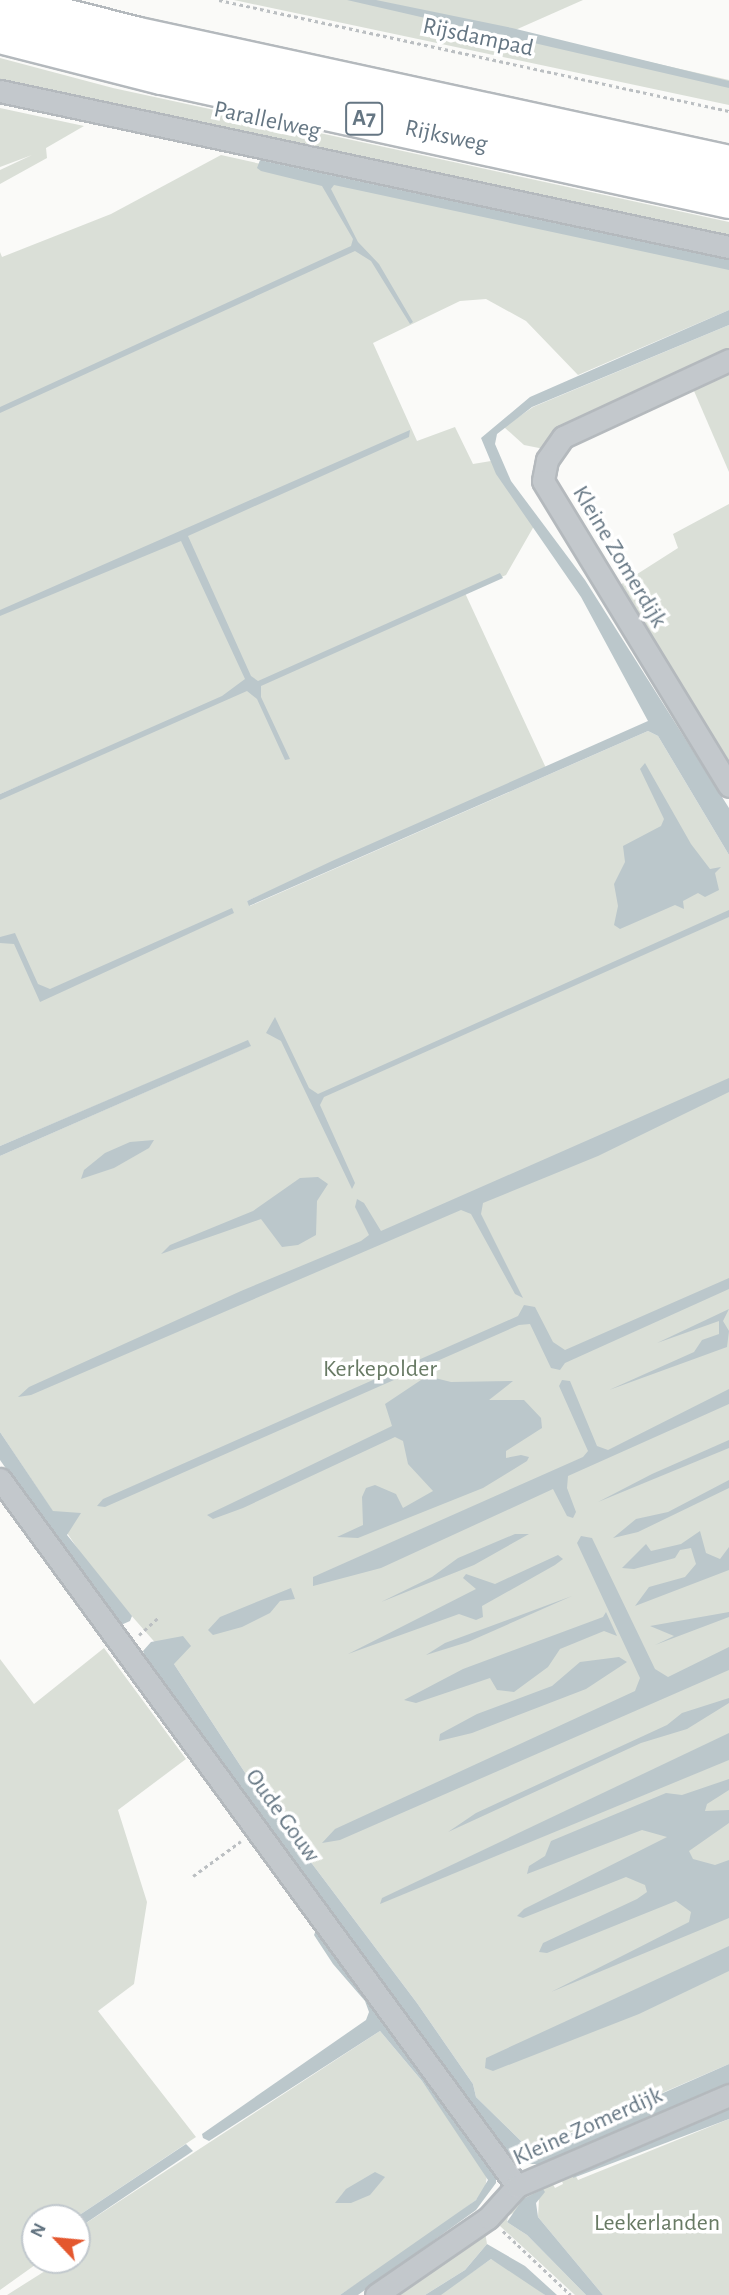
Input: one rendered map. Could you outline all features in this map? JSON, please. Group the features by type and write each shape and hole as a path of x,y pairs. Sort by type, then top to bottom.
{"highway":[{"name":"Rijksweg","path":"0,1 134,35 729,164"},
{"name":"Rijksweg","path":"0,34 161,75 729,199"}],"street":[{"name":"Parallelweg","path":"0,91 729,247"},
{"name":"Kleine Zomerdijk","path":"729,360 563,437 547,460 543,481 729,786"},
{"name":"Oude Gouw","path":"0,1479 517,2186"},
{"name":"Kleine Zomerdijk","path":"376,2295 488,2218 517,2186 729,2095"}],"path":[{"name":"Rijsdampad","path":"219,0 729,111"},
{"path":"144,1631 158,1618"},
{"path":"193,1876 240,1841"},
{"path":"488,2218 571,2295"}],"green space":[{"path":"234,0 583,0 513,31 729,80 729,105"},
{"path":"0,58 113,88 729,222 729,238 0,83"},
{"path":"0,108 84,126 46,148 47,158 0,184 0,170 32,155 0,167"},
{"name":"Kerkepolder","path":"221,155 729,269 729,310 578,375 526,321 486,299 460,301 373,343 417,441 455,427 473,464 491,461 534,526 506,575 465,593 546,768 247,901 250,906 648,731 658,736 729,855 729,2064 537,2147 523,2143 476,2097 473,2084 417,2003 255,1788 174,1664 93,1572 0,1432 0,1156 250,1046 248,1041 0,1146 0,797 35,779 0,794 0,252 2,257 111,214"},
{"path":"729,325 729,356 544,449 524,445 504,427 533,407"},
{"path":"729,368 729,472 691,384"},
{"path":"729,504 729,761 620,585 678,548 673,534"},
{"path":"104,1648 186,1759 118,1810 147,1902 134,1984 98,2011 196,2137 91,2207 91,2204 21,2204 22,2274 0,2290 0,1659 34,1704"},
{"path":"380,2031 422,2081 487,2175 485,2190 476,2200 420,2242 340,2295 7,2295 40,2274 91,2274 91,2220"},
{"name":"Leekerlanden","path":"729,2100 729,2109 574,2173 578,2180 729,2119 729,2295 603,2295 538,2217 539,2199 508,2216 507,2222 527,2235 586,2295 575,2295 497,2221 510,2200 551,2181 555,2188 563,2184 561,2178"},
{"path":"484,2226 487,2244 465,2270 425,2295 386,2295"},
{"path":"491,2259 512,2269 545,2295 439,2295"}],"shaded area":[{"path":"347,0 376,0 512,28 729,81 729,88"},
{"path":"260,160 729,260 729,270 334,185 331,189 358,242 379,264 413,322 410,324 371,261 355,251 0,413 0,407 351,246 353,239 322,186 261,171 257,168"},
{"path":"729,310 729,325 532,407 497,434 495,444 511,481 585,580 729,808 729,855 658,736 648,731 249,906 247,901 332,861 648,721 581,597 496,474 481,438 530,397"},
{"path":"410,430 409,437 188,536 251,676 258,681 500,573 503,578 261,686 261,697 290,759 285,760 257,699 247,691 0,800 0,794 222,696 245,679 181,541 0,616 0,610"},
{"path":"645,763 691,844 710,869 721,867 715,873 719,890 705,897 698,893 683,901 684,909 675,905 620,929 614,925 618,906 614,884 625,862 623,846 661,826 664,819 640,769"},
{"path":"232,908 234,913 40,1002 14,944 0,943 0,937 15,933 38,984 50,989"},
{"path":"729,910 729,917 324,1097 320,1105 355,1183 352,1189 281,1041 266,1033 275,1017 309,1088 318,1094"},
{"path":"248,1040 251,1046 0,1156 0,1146"},
{"path":"729,1078 729,1092 598,1156 483,1203 481,1214 523,1298 515,1294 471,1214 461,1210 31,1395 18,1397 29,1387 241,1291 361,1241 369,1235 355,1207 357,1199 364,1203 381,1231"},
{"path":"154,1140 149,1148 114,1168 81,1179 84,1170 105,1153 130,1142"},
{"path":"318,1177 328,1184 317,1201 316,1235 298,1245 282,1247 261,1219 161,1254 170,1245 253,1211 300,1178"},
{"path":"729,1278 729,1289 565,1363 560,1370 551,1368 530,1324 519,1325 105,1507 97,1506 103,1499 518,1316 524,1305 535,1307 553,1342 565,1350"},
{"path":"729,1309 723,1321 729,1331 727,1347 609,1390 694,1352 702,1340 719,1334 719,1321 657,1343"},
{"path":"427,1376 451,1382 513,1381 489,1400 524,1400 541,1418 542,1428 506,1451 506,1458 521,1455 529,1457 527,1461 483,1488 358,1538 337,1537 363,1525 362,1497 366,1488 375,1485 396,1494 403,1508 433,1491 408,1464 403,1441 395,1437 243,1508 213,1519 207,1515 392,1426 385,1404"},
{"path":"562,1380 570,1381 597,1446 608,1450 729,1389 729,1404 568,1476 567,1488 576,1512 573,1518 567,1516 553,1489 381,1568 313,1586 313,1577 583,1457 588,1451 559,1386"},
{"path":"0,1432 53,1511 81,1513 67,1535 132,1616 130,1621 121,1625 0,1460"},
{"path":"729,1440 729,1448 598,1502 652,1474"},
{"path":"729,1480 729,1488 638,1532 613,1538 636,1519 668,1512"},
{"path":"700,1531 706,1553 720,1559 729,1547 729,1570 635,1606 649,1587 685,1577 696,1564 691,1548 680,1550 675,1558 634,1569 622,1568 646,1544 651,1551 681,1544"},
{"path":"515,1534 529,1534 474,1565 381,1602 432,1577 458,1558"},
{"path":"581,1536 592,1538 655,1669 668,1677 729,1647 729,1670 340,1840 322,1843 335,1829 635,1691 640,1678 577,1543"},
{"path":"558,1555 563,1559 555,1565 482,1606 483,1617 476,1620 459,1614 348,1654 476,1589 463,1578 466,1574 495,1584"},
{"path":"291,1588 295,1599 280,1601 270,1613 242,1627 213,1635 208,1630 220,1617"},
{"path":"572,1596 468,1642 426,1655 445,1643"},
{"path":"606,1612 617,1636 604,1631 560,1649 548,1667 514,1692 497,1690 490,1678 416,1703 404,1700 463,1669 603,1617"},
{"path":"729,1612 729,1617 655,1645 674,1636 650,1626"},
{"path":"183,1636 191,1646 174,1664 255,1788 417,2003 473,2084 476,2097 523,2143 545,2145 729,2064 729,2086 542,2164 516,2164 147,1662 143,1651 151,1642"},
{"path":"619,1657 627,1662 586,1689 472,1733 439,1741 440,1734 477,1714 552,1686 580,1662"},
{"path":"729,1698 729,1703 687,1729 641,1743 448,1832 476,1813 667,1725 682,1713"},
{"path":"729,1733 729,1760 380,1904 382,1898"},
{"path":"729,1779 729,1790 707,1804 705,1811 729,1810 729,1823 689,1851 693,1859 715,1865 729,1860 729,1918 551,1992 689,1922 691,1912 676,1901 547,1953 539,1952 543,1943 637,1899 647,1892 645,1885 626,1877 523,1918 517,1916 524,1909 667,1837 642,1830 527,1874 529,1866 545,1856 551,1841 666,1793 682,1795"},
{"path":"316,1930 496,2169 496,2183 476,2210 358,2295 340,2295 476,2200 488,2180 422,2081 380,2031 209,2141 203,2138 202,2134 366,2020 369,2012 365,2001 333,1964 314,1935"},
{"path":"729,1946 729,1971 639,2014 493,2071 485,2068 486,2058"},
{"path":"729,2109 729,2119 573,2178 574,2173"},
{"path":"186,2144 193,2151 91,2220 91,2207"},
{"path":"375,2172 385,2177 370,2195 351,2203 335,2203 346,2189"},
{"path":"543,2189 545,2192 536,2203 538,2217 603,2295 586,2295 527,2235 507,2222 523,2199"},
{"path":"487,2244 525,2266 557,2295 545,2295 491,2259 441,2295 425,2295 465,2270"}]}
